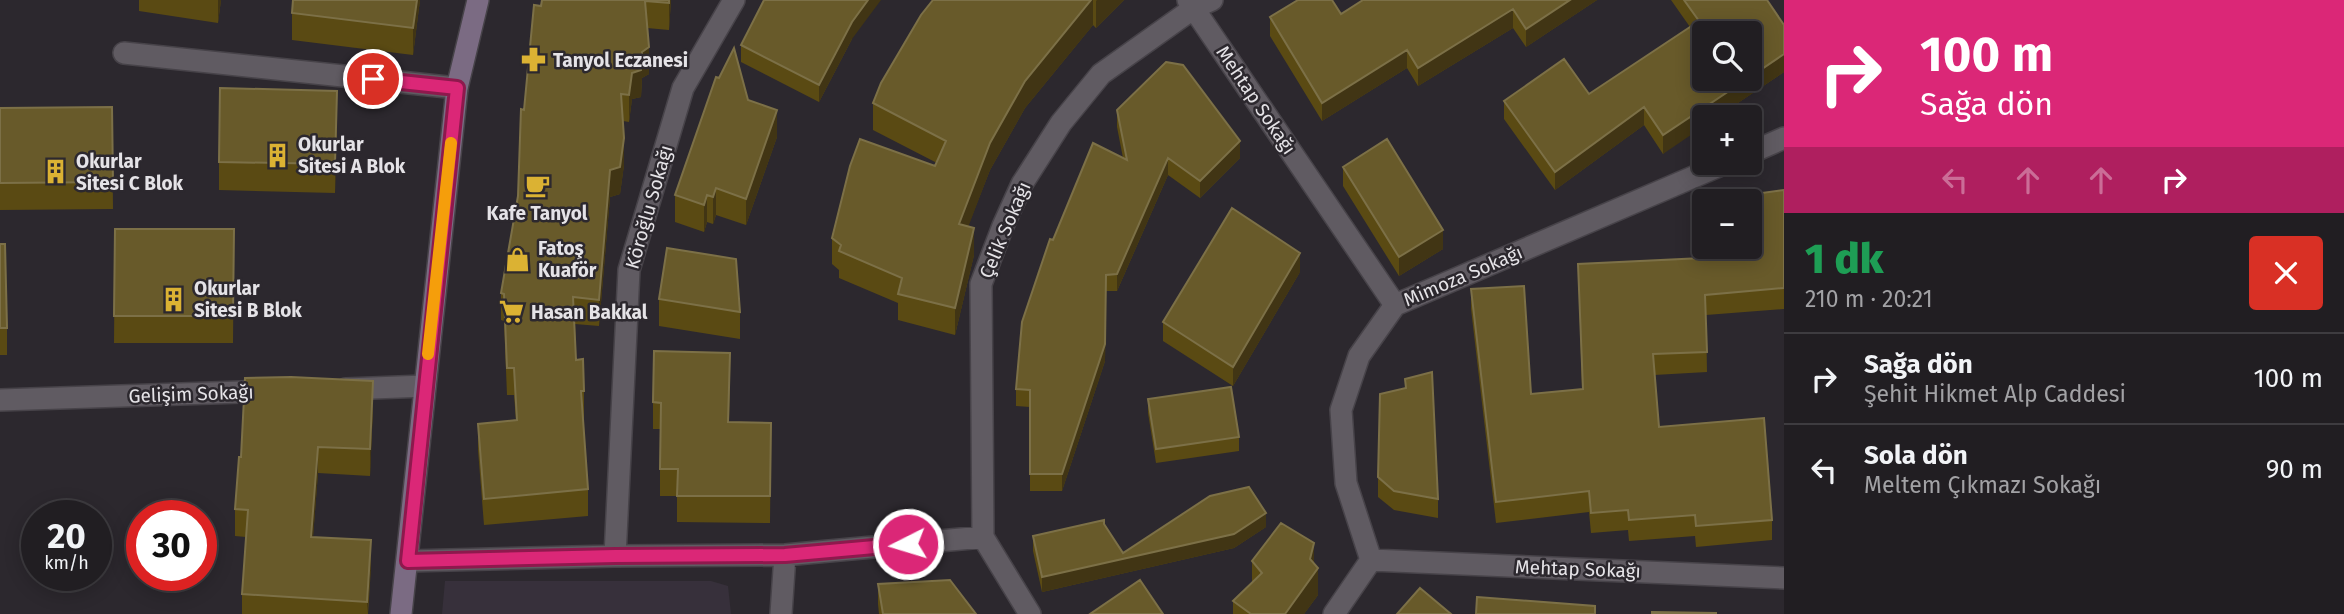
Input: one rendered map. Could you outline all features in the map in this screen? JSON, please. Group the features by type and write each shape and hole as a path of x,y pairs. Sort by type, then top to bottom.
{"street":[{"path":"401,614 457,88 478,0"},
{"name":"Köroğlu Sokağı","path":"615,556 629,270 683,88 734,0"},
{"name":"Mehtap Sokağı","path":"1198,3 1395,305"},
{"name":"Çelik Sokağı","path":"982,537 981,284 1003,226 1022,184 1061,123 1101,74 1198,3"},
{"path":"124,53 457,88"},
{"path":"1762,148 1784,138"},
{"name":"Mimoza Sokağı","path":"1371,560 1346,482 1341,410 1360,356 1395,305 1699,175"},
{"path":"329,389 425,386"},
{"name":"Gelişim Sokağı","path":"0,400 288,391"},
{"path":"408,561 785,555 982,537 1030,614"},
{"path":"781,614 785,555"},
{"path":"1334,614 1371,560"},
{"name":"Mehtap Sokağı","path":"1371,560 1784,578"}],"shaded area":[{"path":"445,581 711,581 728,586 731,614 442,614"}],"building":[{"path":"293,0 417,0 413,28 292,13"},
{"path":"542,0 669,0 669,3 645,1 649,47 642,52 641,70 632,73 629,95 621,94 624,138 620,167 610,170 599,300 573,297 576,360 583,359 584,391 581,391 588,489 484,499 478,424 517,420 514,368 507,368 504,294 501,293 518,196 521,109 524,110 534,5 541,6"},
{"path":"764,0 868,0 852,22 819,85 741,45"},
{"path":"933,0 1091,0 1025,81 990,143 959,224 974,228 955,308 898,294 902,278 839,251 841,245 832,238 850,166 860,139 935,166 946,141 873,103 881,83 921,15"},
{"path":"1298,0 1332,0 1341,14 1363,0 1570,0 1526,29 1513,9 1418,68 1407,50 1322,103 1270,17"},
{"path":"1684,0 1767,0 1784,25 1784,54 1762,69 1762,21 1699,21"},
{"path":"1692,26 1692,91 1729,91 1708,105 1692,105 1692,116 1663,135 1644,107 1555,172 1504,101 1564,59 1589,94"},
{"path":"734,48 748,100 777,110 746,199 716,188 713,197 707,195 704,205 675,195 716,77 719,78"},
{"path":"1166,62 1183,65 1240,141 1200,181 1168,158 1117,274 1106,275 1105,344 1062,474 1030,474 1030,390 1016,389 1022,322 1050,239 1053,240 1093,143 1127,160 1117,110"},
{"name":"Okurlar Sitesi A Blok","path":"220,88 337,91 335,164 219,162"},
{"name":"Okurlar Sitesi C Blok","path":"112,107 113,182 0,183 0,108"},
{"path":"1387,139 1443,230 1399,257 1343,167"},
{"path":"1784,190 1784,288 1705,295 1707,352 1653,354 1659,427 1764,418 1772,520 1696,526 1695,515 1629,520 1628,510 1591,513 1589,491 1496,502 1471,289 1524,286 1531,394 1583,389 1578,264 1692,259 1762,259 1762,193"},
{"path":"1232,208 1300,253 1233,367 1163,322"},
{"name":"Okurlar Sitesi B Blok","path":"115,229 234,229 233,316 114,316"},
{"path":"0,244 5,244 7,328 0,328"},
{"path":"667,248 736,259 740,312 659,299"},
{"path":"654,351 730,353 728,422 771,423 770,496 677,496 678,469 660,469 661,403 653,402"},
{"path":"1432,372 1438,499 1394,491 1378,477 1380,394 1406,388 1405,379"},
{"path":"245,378 373,381 370,449 318,447 311,537 371,540 367,602 242,594 248,510 235,509"},
{"path":"1231,387 1239,437 1156,449 1148,399"},
{"path":"1249,487 1266,513 1234,534 1042,577 1033,536 1104,520 1123,553 1210,496"},
{"path":"1281,523 1314,543 1310,559 1318,568 1285,614 1251,614 1233,601 1262,573 1252,561"},
{"path":"950,580 976,614 883,614 878,584"},
{"path":"1140,580 1163,614 1090,614"},
{"path":"1420,588 1451,614 1397,614"},
{"path":"1477,597 1595,606 1595,614 1476,614"},
{"path":"1652,612 1717,613 1652,614"}],"slow traffic":[{"path":"428,354 451,143"}],"place":[{"name":"Tanyol Eczanesi","path":"533,60"},
{"name":"Okurlar Sitesi A Blok","path":"278,155"},
{"name":"Okurlar Sitesi C Blok","path":"56,172"},
{"name":"Kafe Tanyol","path":"537,185"},
{"name":"Fatoş Kuaför","path":"518,259"},
{"name":"Okurlar Sitesi B Blok","path":"174,299"},
{"name":"Hasan Bakkal","path":"511,312"}],"route":[{"path":"373,79 457,88 408,561 785,555 908,544"}]}
